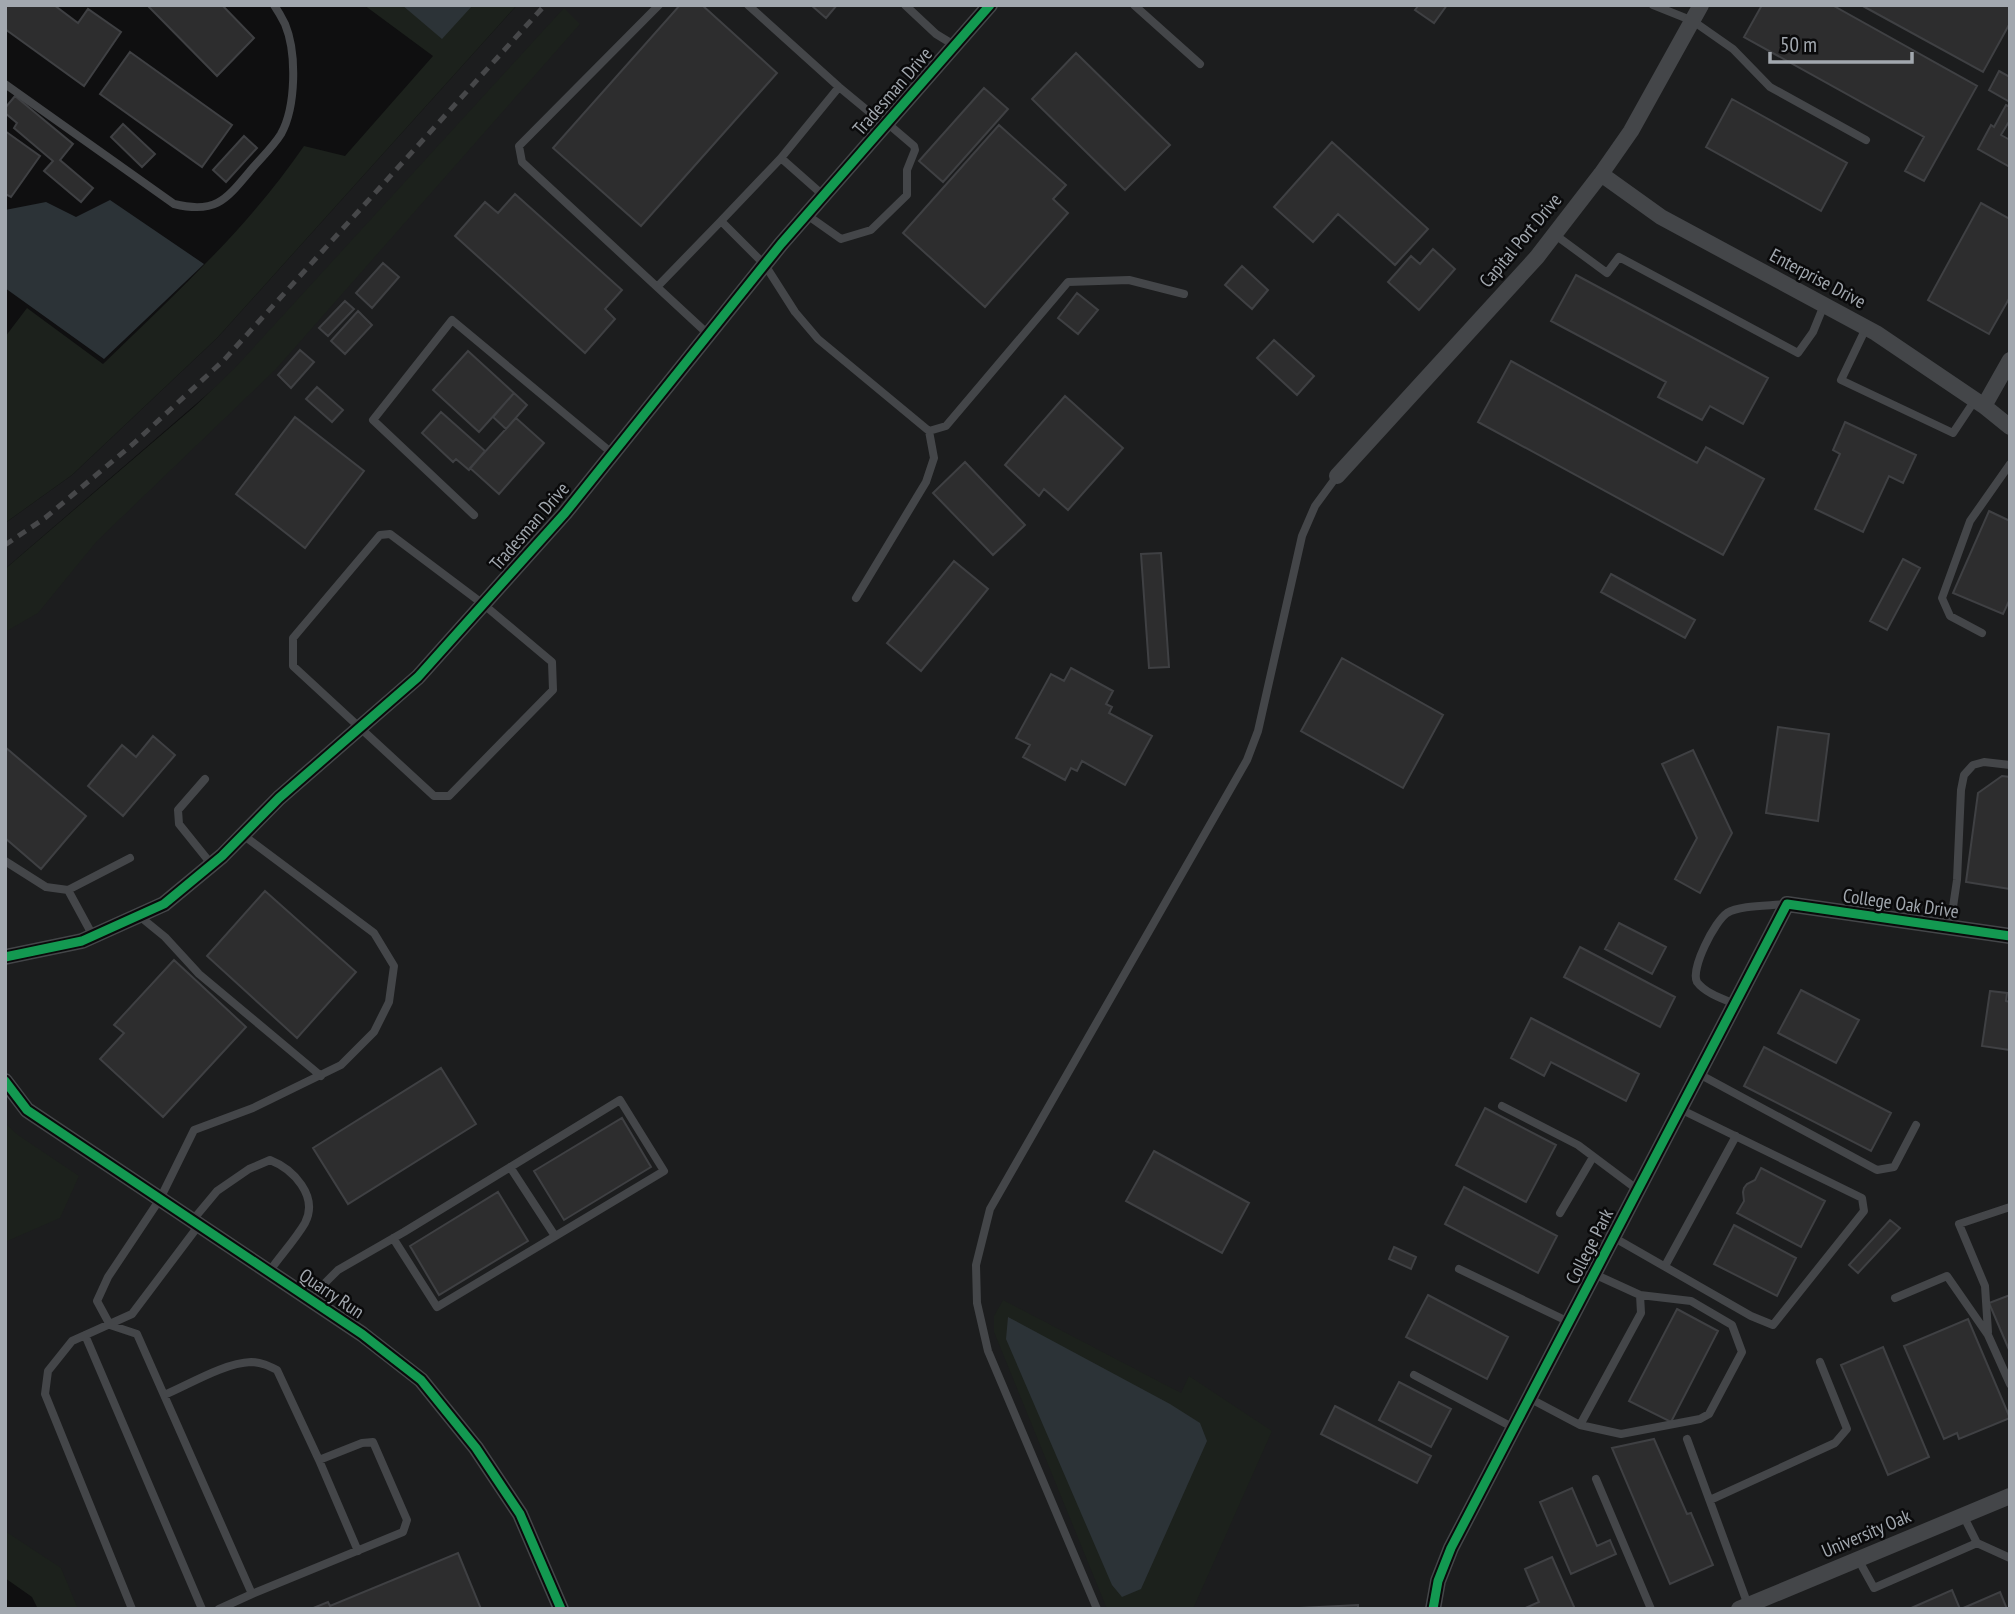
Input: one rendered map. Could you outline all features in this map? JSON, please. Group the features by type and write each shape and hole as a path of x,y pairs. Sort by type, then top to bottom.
{"street":[{"name":"Tradesman Drive","path":"5,957 82,942 164,904 212,865 279,798 418,677 565,513 765,265 990,5"},
{"name":"Capital Port Drive","path":"1337,476 1528,267 1601,174 1631,131 1701,5"},
{"name":"Enterprise Drive","path":"1601,174 1661,217 1866,328 1980,403 2010,427"},
{"path":"1980,403 2010,360"},
{"name":"College Oak Drive","path":"1787,904 2010,936"},
{"name":"College Park","path":"1433,1609 1438,1581 1451,1548 1787,904"},
{"name":"Quarry Run","path":"5,1081 27,1110 362,1334 421,1380 468,1438 520,1514 561,1609"},
{"name":"University Oak","path":"1743,1607 2010,1496"}],"lane":[{"path":"5,84 174,204 192,208 210,206 227,198 281,134 291,104 294,68 286,26 274,5"},
{"path":"659,5 519,146 522,162 709,335"},
{"path":"748,5 839,87 914,146 907,170 907,195 871,230 841,239 807,215"},
{"path":"905,5 936,34 955,46"},
{"path":"1135,5 1199,64"},
{"path":"1653,5 1693,20 1734,48 1770,87 1866,140"},
{"path":"657,287 781,158 839,87"},
{"path":"781,158 824,196"},
{"path":"721,220 765,265 794,312 818,339 929,431 934,458 926,482 856,598"},
{"path":"1554,234 1607,273 1619,257 1798,353 1813,332 1824,305"},
{"path":"929,431 946,426 1068,282 1129,280 1184,294"},
{"path":"474,515 373,419 452,320 613,454"},
{"path":"1866,328 1841,380 1953,433 1980,403"},
{"path":"1982,633 1950,616 1942,598 1970,521 2010,464"},
{"path":"1097,1609 988,1351 977,1303 976,1265 990,1209 1247,760 1258,731 1302,536 1315,506 1337,476"},
{"path":"390,534 483,604 552,662 553,691 449,796 434,796 293,666 293,638 380,535 390,534"},
{"path":"1950,927 1957,880 1964,775 1973,765 1984,762 2010,765"},
{"path":"205,779 178,810 179,824 212,865"},
{"path":"243,835 374,933 394,966 389,1002 374,1032 341,1065 253,1108 194,1130 160,1199 108,1277 97,1301 110,1325 137,1334 252,1594"},
{"path":"5,861 46,887 68,890 130,858"},
{"path":"68,890 93,936"},
{"path":"1735,1004 1705,990 1698,982 1695,971 1700,956 1721,919 1733,911 1787,904"},
{"path":"138,915 165,937 199,974 321,1076"},
{"path":"1699,1074 1877,1170 1894,1167 1916,1125"},
{"path":"314,1302 326,1282 338,1270 621,1100 664,1171 437,1307 393,1238"},
{"path":"1502,1106 1578,1144 1638,1190"},
{"path":"1613,1237 1751,1316 1773,1325 1864,1211 1862,1198 1680,1109"},
{"path":"1665,1266 1736,1136"},
{"path":"1560,1213 1593,1157"},
{"path":"132,1609 45,1394 48,1371 72,1340 132,1314 217,1191 249,1169 270,1160 280,1164 299,1179 306,1192 307,1214 306,1222 269,1272"},
{"path":"510,1167 555,1236"},
{"path":"1988,1335 1985,1286 1959,1224 2010,1207"},
{"path":"1459,1269 1569,1322"},
{"path":"1529,1398 1580,1425 1621,1434 1700,1419 1709,1414 1742,1352 1732,1325 1691,1301 1640,1295 1594,1274"},
{"path":"1895,1298 1947,1276 1988,1335 2010,1384"},
{"path":"1580,1425 1641,1313 1640,1295"},
{"path":"85,1335 202,1609"},
{"path":"164,1395 233,1365 253,1362 278,1370 358,1551"},
{"path":"1710,1500 1835,1443 1847,1429 1820,1362"},
{"path":"1414,1376 1514,1428"},
{"path":"1687,1439 1710,1500 1743,1607"},
{"path":"219,1609 403,1532 407,1520 373,1442 362,1443 319,1460"},
{"path":"1596,1479 1651,1609"},
{"path":"1962,1515 1977,1543 2010,1558"},
{"path":"1858,1559 1874,1588 1977,1543"}],"shaded area":[{"path":"364,5 517,5 217,338 72,475 5,523 5,337 27,308 103,364 234,233 304,146 345,156 433,56"},
{"path":"402,5 473,5 442,39"},
{"path":"517,5 2010,5 2010,1609 47,1609 5,1558 5,615 225,379 5,569 5,523 72,475 217,338"},
{"path":"564,8 580,24 276,369 97,541 38,613 5,632 5,569 194,407 234,369"},
{"path":"110,200 204,264 104,359 5,288 5,210 46,202 76,217"},
{"path":"5,1123 18,1135 79,1176 60,1218 5,1242"},
{"path":"1003,1300 1181,1393 1189,1376 1272,1431 1193,1609 1107,1609 994,1332 994,1316"},
{"path":"1008,1317 1170,1404 1200,1423 1207,1441 1141,1589 1122,1597 1112,1585 1006,1339"},
{"path":"5,1531 61,1568 78,1609 38,1609 32,1597 5,1578"}],"building":[{"path":"5,5 54,5 78,23 88,9 121,32 84,86 5,29"},
{"path":"147,5 222,5 254,38 217,76"},
{"path":"680,5 702,5 777,73 641,226 553,148"},
{"path":"811,5 837,5 826,18"},
{"path":"1419,5 1447,5 1434,23 1415,10"},
{"path":"1762,5 1832,5 1977,86 1924,181 1905,171 1924,137 1744,37"},
{"path":"1861,5 2010,5 2010,23 1983,72"},
{"path":"130,52 232,125 202,167 100,94"},
{"path":"1076,53 1170,145 1125,190 1032,99"},
{"path":"1999,71 2010,77 2010,102 1989,90"},
{"path":"984,88 1008,109 943,182 919,161"},
{"path":"15,96 73,144 60,160 93,188 81,202 44,171 53,161 14,128 17,123 5,113 5,108"},
{"path":"1732,99 1847,163 1821,211 1706,147"},
{"path":"2006,105 2010,107 2010,120 2001,135 2010,140 2010,167 1978,149"},
{"path":"123,124 155,154 142,167 111,137"},
{"path":"999,125 1066,185 1053,199 1068,213 985,307 903,233"},
{"path":"5,131 40,156 11,197 5,194"},
{"path":"244,136 257,148 226,182 213,170"},
{"path":"1332,142 1428,229 1395,265 1338,214 1313,242 1274,207"},
{"path":"515,194 622,290 605,309 615,319 585,353 455,236 485,202 498,213"},
{"path":"1981,203 2010,219 2010,297 1989,334 1928,300"},
{"path":"1433,249 1455,269 1419,310 1388,282 1411,256 1420,264"},
{"path":"383,263 399,277 372,308 356,293"},
{"path":"1242,266 1268,290 1252,309 1225,285"},
{"path":"1576,275 1768,378 1743,424 1710,406 1702,420 1658,397 1666,382 1551,321"},
{"path":"1077,293 1098,310 1078,334 1058,318"},
{"path":"345,301 354,309 328,336 319,328"},
{"path":"358,311 372,325 345,354 331,341"},
{"path":"1274,340 1314,376 1297,395 1257,358"},
{"path":"300,350 314,362 291,388 278,375"},
{"path":"468,351 514,393 479,432 433,390"},
{"path":"1511,361 1697,463 1706,447 1764,479 1723,555 1478,422"},
{"path":"317,387 343,410 332,422 306,399"},
{"path":"514,393 527,405 506,429 493,417"},
{"path":"1065,396 1123,448 1068,510 1044,489 1039,496 1005,465"},
{"path":"441,412 485,451 469,470 456,459 453,462 422,433"},
{"path":"295,417 364,471 305,548 236,494"},
{"path":"516,418 544,443 499,494 470,468"},
{"path":"1845,422 1916,455 1903,483 1889,476 1863,532 1815,509 1840,454 1833,450"},
{"path":"965,462 1025,525 993,555 933,493"},
{"path":"1989,511 2010,521 2010,599 2003,614 1953,593"},
{"path":"1161,553 1169,667 1149,668 1141,554"},
{"path":"1903,559 1920,568 1887,630 1870,621"},
{"path":"954,561 988,589 921,671 887,643"},
{"path":"1611,574 1695,620 1685,638 1601,592"},
{"path":"1342,658 1443,715 1403,788 1301,731"},
{"path":"1071,668 1113,691 1106,704 1112,707 1109,713 1152,736 1125,785 1082,761 1077,771 1071,768 1065,780 1023,757 1030,745 1016,738 1051,674 1064,681"},
{"path":"1778,727 1829,734 1818,821 1766,813"},
{"path":"153,736 175,755 123,816 88,786 122,745 136,757"},
{"path":"5,747 86,816 41,869 5,838"},
{"path":"1693,750 1732,833 1700,893 1675,879 1697,838 1662,764"},
{"path":"2002,776 2010,777 2010,889 1966,882 1978,793"},
{"path":"265,891 356,972 297,1038 207,956"},
{"path":"1619,923 1666,947 1652,974 1605,949"},
{"path":"1580,947 1675,997 1660,1027 1564,977"},
{"path":"174,960 246,1027 163,1117 100,1059 124,1033 114,1025"},
{"path":"1801,990 1859,1020 1836,1063 1778,1033"},
{"path":"1990,991 2007,993 2006,1001 2010,1002 2010,1050 1982,1046"},
{"path":"1531,1018 1639,1074 1626,1101 1551,1062 1544,1076 1511,1058"},
{"path":"1764,1047 1891,1113 1871,1151 1744,1086"},
{"path":"441,1068 476,1124 348,1204 313,1148"},
{"path":"1485,1108 1556,1145 1526,1202 1456,1165"},
{"path":"622,1118 651,1167 564,1220 534,1171"},
{"path":"1154,1151 1249,1203 1222,1253 1126,1201"},
{"path":"1761,1168 1825,1201 1801,1247 1737,1213 1744,1201 1744,1188 1755,1180"},
{"path":"1464,1187 1557,1236 1538,1273 1445,1224"},
{"path":"498,1192 528,1241 439,1295 410,1246"},
{"path":"1890,1220 1900,1228 1858,1273 1849,1265"},
{"path":"1734,1225 1796,1258 1777,1296 1714,1264"},
{"path":"1394,1247 1416,1257 1411,1269 1389,1259"},
{"path":"1428,1295 1508,1337 1487,1379 1406,1337"},
{"path":"2010,1295 2010,1352 1989,1303"},
{"path":"1677,1309 1718,1331 1671,1422 1629,1401"},
{"path":"1968,1319 2010,1418 1959,1439 1957,1433 1944,1439 1904,1346"},
{"path":"1883,1347 1929,1457 1888,1475 1841,1365"},
{"path":"1399,1382 1451,1409 1431,1447 1379,1420"},
{"path":"1335,1406 1431,1456 1417,1483 1321,1434"},
{"path":"1654,1439 1687,1514 1691,1513 1713,1565 1670,1584 1612,1448"},
{"path":"1572,1488 1597,1546 1610,1540 1616,1554 1571,1574 1540,1502"},
{"path":"458,1553 481,1609 311,1609 328,1602 330,1606"},
{"path":"1552,1557 1575,1609 1523,1609 1539,1602 1525,1569"},
{"path":"1952,1590 1960,1609 1909,1609"},
{"path":"2000,1592 2007,1609 1961,1609"},
{"path":"1358,1605 1358,1609 1279,1609"}],"railway":[{"path":"5,545 45,518 133,444 224,360 545,5"}],"cycle path":[{"path":"5,957 82,941 164,904 222,856 279,798 418,677 565,513 781,244 990,5"},
{"path":"1433,1609 1438,1581 1451,1548 1787,904 2010,936"},
{"path":"5,1081 27,1110 362,1334 421,1380 476,1448 520,1514 561,1609"}]}
